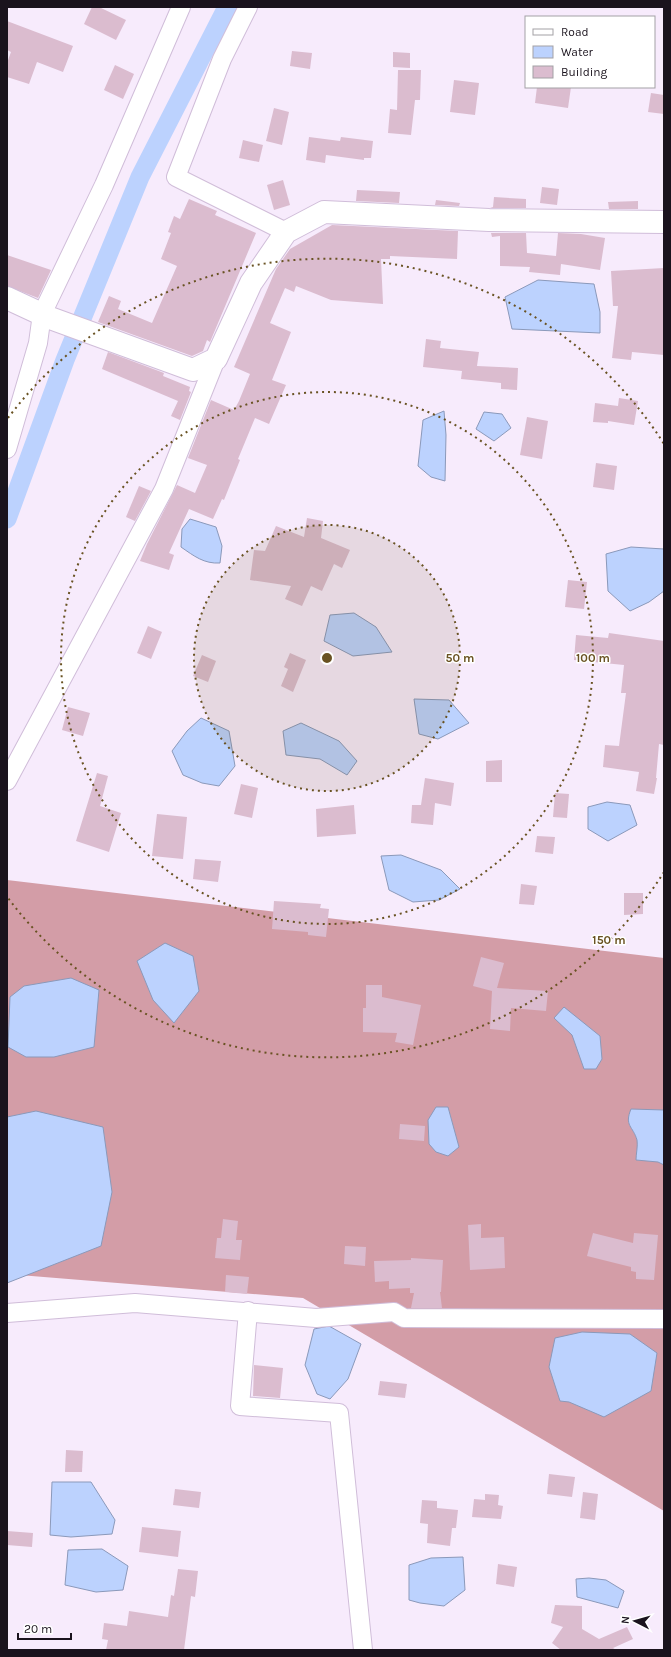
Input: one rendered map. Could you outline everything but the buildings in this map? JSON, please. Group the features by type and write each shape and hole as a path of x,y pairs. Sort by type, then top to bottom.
{"street":[{"path":"7,449 46,316 181,7"},
{"path":"248,7 222,59 176,177 286,232"},
{"path":"7,781 164,489 216,359 251,282 286,232 324,212 489,220 664,222"},
{"path":"7,298 46,316 87,332 193,370 216,359"},
{"path":"7,1313 135,1303 248,1311 316,1318 394,1312 404,1318 664,1319"},
{"path":"248,1311 240,1406 339,1413 363,1650"}],"shaded area":[{"path":"7,880 664,958 664,1511 303,1298 7,1274"}],"water":[{"path":"538,280 594,284 600,312 600,333 512,329 505,297"},
{"path":"444,411 446,435 445,481 431,477 418,466 423,420"},
{"path":"484,412 502,414 511,428 494,441 476,429"},
{"path":"190,519 216,527 222,546 220,563 204,561 181,547 182,529"},
{"path":"631,547 664,549 664,591 649,602 630,611 608,591 606,554"},
{"path":"354,613 376,627 392,652 353,656 324,641 330,615"},
{"path":"414,699 449,700 469,723 438,739 419,734"},
{"path":"201,718 229,731 235,766 219,786 202,783 183,775 172,751 187,731"},
{"path":"301,723 339,741 357,761 347,775 320,759 286,755 283,731"},
{"path":"607,802 630,805 637,825 608,841 588,829 588,807"},
{"path":"401,855 441,870 460,889 439,900 413,902 389,890 381,856"},
{"path":"165,943 193,956 199,991 174,1023 153,1000 137,961"},
{"path":"71,978 99,990 94,1047 54,1057 26,1057 8,1047 10,997 24,986"},
{"path":"564,1007 600,1036 602,1059 596,1069 584,1069 572,1035 554,1018"},
{"path":"436,1107 448,1107 459,1147 448,1156 436,1152 429,1144 428,1120"},
{"path":"631,1109 664,1110 664,1165 658,1162 636,1160 637,1140 628,1119"},
{"path":"36,1111 103,1127 112,1192 101,1246 7,1283 7,1117"},
{"path":"329,1326 361,1344 348,1379 330,1399 317,1394 305,1365 314,1329"},
{"path":"582,1332 630,1334 657,1353 651,1391 604,1417 569,1402 560,1401 549,1367 555,1338"},
{"path":"52,1482 91,1482 115,1520 112,1534 71,1537 50,1535"},
{"path":"102,1549 128,1566 123,1590 96,1592 65,1585 68,1550"},
{"path":"463,1557 465,1590 444,1606 409,1600 409,1565 431,1558"},
{"path":"589,1578 606,1580 624,1591 618,1608 577,1597 576,1579"}],"waterway":[{"path":"7,519 65,360 140,177 227,7"}]}
